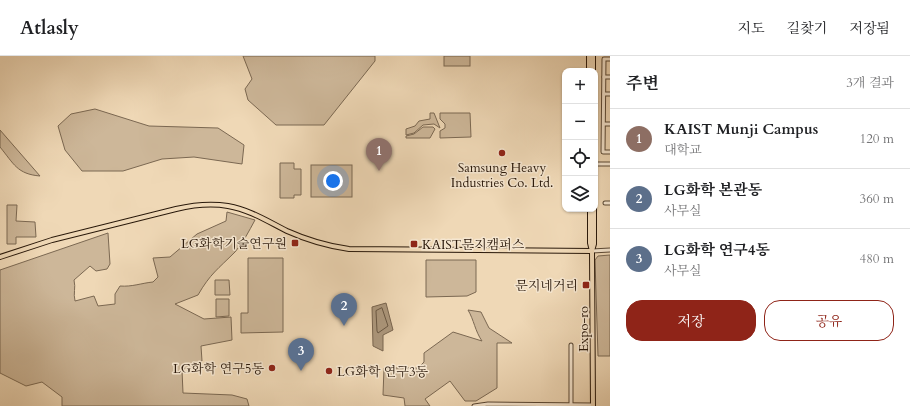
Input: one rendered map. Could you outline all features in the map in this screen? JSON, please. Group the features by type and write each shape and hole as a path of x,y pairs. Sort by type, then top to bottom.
{"main road":[{"path":"589,56 589,68"},
{"path":"593,56 593,68"},
{"path":"0,258 52,240 176,209 195,205 212,204 248,211 306,239 325,245 349,249 592,251"},
{"name":"Expo-ro","path":"590,212 590,243 592,251 593,405"},
{"name":"Expo-ro","path":"592,251 594,244 594,212"}],"street":[{"path":"610,59 604,59 603,152 610,152"},
{"path":"604,76 610,77"},
{"path":"604,94 610,94"},
{"path":"604,124 610,124"},
{"path":"598,164 610,164"},
{"path":"605,202 610,203"},
{"path":"592,251 610,250"},
{"path":"571,345 571,405"},
{"path":"474,406 593,405"}],"shaded area":[{"path":"243,56 375,56 375,61 324,125 276,125 248,100 245,89 252,79"},
{"path":"444,56 470,56 470,66 444,66"},
{"path":"95,109 149,126 218,128 244,145 242,164 194,157 162,159 123,171 82,171 65,150 58,126 71,114"},
{"path":"430,113 434,113 440,128 434,124 423,125 414,133 406,135 406,129 415,126 419,121 430,119"},
{"path":"440,113 470,113 471,137 440,138 440,131 445,128 445,124 440,119"},
{"path":"423,127 433,127 435,129 430,138 406,138 406,136 414,134"},
{"path":"0,130 40,176 26,173 13,163 0,147"},
{"path":"280,163 294,163 294,169 301,169 301,195 294,195 294,198 280,198"},
{"path":"311,165 352,165 352,197 311,197"},
{"path":"7,205 17,205 16,221 35,222 36,237 16,237 16,244 7,244"},
{"path":"227,212 255,220 246,237 235,252 210,277 198,295 175,304 204,319 231,317 232,340 201,346 202,361 182,370 183,393 232,395 247,399 249,406 62,406 62,397 42,382 26,386 0,373 0,270 108,233 110,264 107,269 96,271 90,266 74,280 74,298 75,301 94,296 98,306 115,304 115,294 120,286 153,282 158,277 153,258 170,257 197,234 226,221"},
{"path":"610,255 610,356 598,356 595,260 598,256"},
{"path":"248,258 283,258 283,332 241,333 241,313 248,313"},
{"path":"426,260 476,260 476,292 467,296 426,297"},
{"path":"215,280 229,280 230,295 215,295"},
{"path":"216,299 229,299 229,316 216,317"},
{"path":"468,310 481,312 489,328 512,343 497,343 497,388 476,401 465,401 450,381 425,399 430,406 405,406 404,398 383,395 384,368 418,368 424,362 424,353 453,332 482,341"}],"water":[{"path":"386,303 393,330 383,335 383,351 373,346 372,307"}],"place":[{"name":"Samsung Heavy Industries Co. Ltd.","path":"502,153"},
{"name":"KAIST Munji Campus","path":"379,171"},
{"name":"LG화학기술연구원","path":"295,243"},
{"name":"KAIST문지캠퍼스","path":"414,244"},
{"name":"문지네거리","path":"586,285"},
{"name":"LG화학 본관동","path":"344,326"},
{"name":"LG화학 연구5동","path":"272,368"},
{"name":"LG화학 연구4동","path":"301,371"},
{"name":"LG화학 연구3동","path":"329,371"}]}
